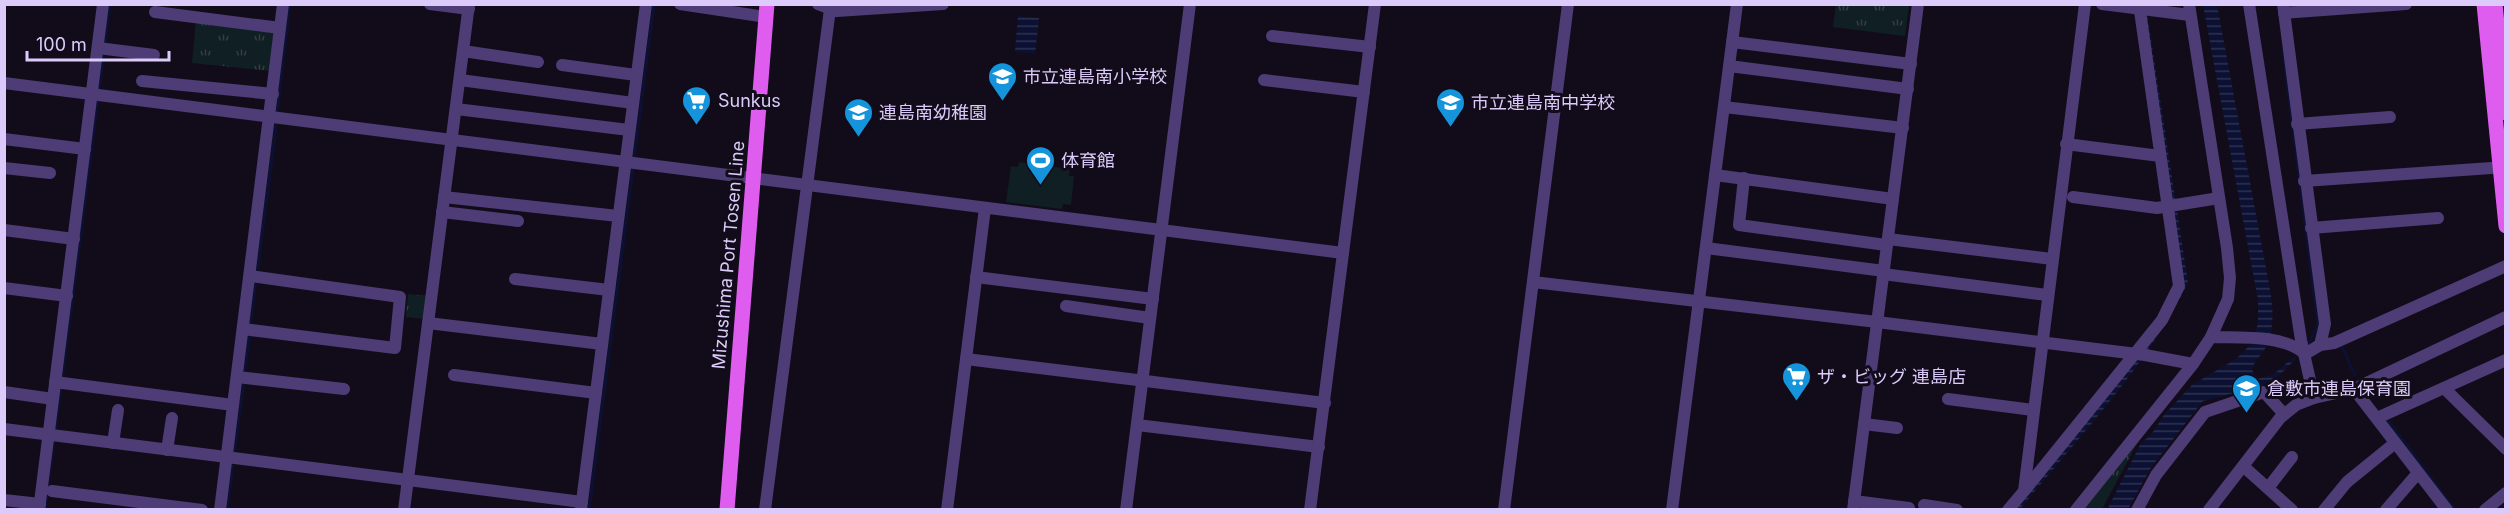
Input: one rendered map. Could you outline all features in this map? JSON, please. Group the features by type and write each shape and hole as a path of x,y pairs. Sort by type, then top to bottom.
{"main road":[{"path":"2484,4 2503,167 2505,226"},
{"path":"2495,4 2505,113"},
{"name":"Mizushima Port Tosen Line","path":"728,510 767,11"}],"street":[{"path":"4,500 39,507 52,435 53,399 59,382 85,149 97,95 102,48 103,4"},
{"path":"220,510 231,458 233,405 241,377 255,277 274,118 273,94 283,4"},
{"path":"404,510 469,7 429,4"},
{"path":"4,429 581,506 618,216 630,163 629,130 646,4"},
{"path":"680,4 767,11"},
{"path":"1126,510 1190,4"},
{"path":"1310,510 1375,4"},
{"path":"1504,510 1568,4"},
{"path":"1672,510 1737,4"},
{"path":"1909,508 1854,506 1918,4"},
{"path":"2024,491 2085,4"},
{"path":"2076,510 2193,364 2211,337 2228,299 2230,278 2189,10 2102,4"},
{"path":"2249,4 2314,398"},
{"path":"2320,345 2325,324 2304,181 2283,9 2406,4"},
{"path":"765,510 806,184 824,7 837,11 940,5"},
{"path":"2008,510 2139,355 2162,320 2179,286 2171,205 2160,156 2142,7"},
{"path":"155,12 280,28"},
{"path":"1272,36 1370,47"},
{"path":"1732,42 1911,64"},
{"path":"102,48 154,55"},
{"path":"463,51 538,62"},
{"path":"562,65 636,75"},
{"path":"1729,66 1908,89"},
{"path":"460,80 633,103"},
{"path":"1264,80 1364,92"},
{"path":"142,81 273,94"},
{"path":"4,83 1343,253"},
{"path":"1724,106 1903,129"},
{"path":"456,109 629,130"},
{"path":"2297,124 2390,117"},
{"path":"4,139 85,149"},
{"path":"2066,144 2160,156"},
{"path":"2304,181 2503,167"},
{"path":"4,168 50,173"},
{"path":"1715,175 1893,199"},
{"path":"1744,178 1739,225 2052,259"},
{"path":"444,197 618,216"},
{"path":"2073,197 2157,208 2219,198"},
{"path":"947,510 985,208"},
{"path":"442,212 518,221"},
{"path":"2311,228 2438,218"},
{"path":"4,230 74,239"},
{"path":"1706,248 2047,295"},
{"path":"2305,354 2320,345 2334,343 2505,266"},
{"path":"248,330 394,348 400,297 255,277"},
{"path":"976,277 1153,299"},
{"path":"515,279 609,290"},
{"path":"1533,282 1685,302 1698,301 1877,321 2182,360 2193,364"},
{"path":"4,288 67,296"},
{"path":"1066,306 1150,318"},
{"path":"2209,510 2284,414 2296,405 2314,398 2354,389 2505,317"},
{"path":"428,323 602,344"},
{"path":"2211,337 2276,342 2296,346 2305,354"},
{"path":"966,359 1325,403"},
{"path":"2377,418 2505,360"},
{"path":"454,375 596,393"},
{"path":"241,377 344,389"},
{"path":"59,382 233,405"},
{"path":"2444,388 2505,449"},
{"path":"2354,389 2447,510"},
{"path":"4,392 53,399"},
{"path":"2137,510 2156,475 2205,412 2264,392 2284,414"},
{"path":"1948,399 2033,410"},
{"path":"113,442 118,410"},
{"path":"167,450 172,418"},
{"path":"1864,424 1898,428"},
{"path":"1137,425 1319,447"},
{"path":"2324,510 2347,482 2395,443"},
{"path":"2268,488 2292,457"},
{"path":"2243,466 2292,510"},
{"path":"2386,510 2418,473"},
{"path":"52,491 202,510"},
{"path":"2486,510 2505,493"},
{"path":"1924,505 1957,510"}],"green space":[{"path":"1836,5 1909,5 1905,36 1833,27"},
{"path":"196,21 276,33 272,71 192,63"},
{"name":"体育館","path":"1019,162 1070,169 1069,176 1074,176 1071,205 1063,204 1062,209 1006,202 1011,166 1018,167"},
{"path":"408,294 429,296 427,319 406,317"},
{"path":"2140,438 2102,509 2083,510"}],"shaded area":[{"path":"2203,5 2217,5 2271,295 2271,333 2267,345 2252,370 2258,379 2274,374 2294,357 2296,359 2271,383 2203,401 2152,466 2128,509 2107,510 2141,443 2151,435 2164,415 2192,385 2236,359 2250,345 2258,324 2258,300"},
{"path":"2147,13 2188,283 2171,314 2132,372 2020,509 2013,510 2180,291 2143,15"},
{"path":"1018,16 1039,18 1035,54 1015,51"}],"waterway":[{"path":"105,44 110,4"},
{"path":"277,113 290,4"},
{"path":"634,160 654,4"},
{"path":"99,92 104,51"},
{"path":"2283,51 2318,325 2308,345"},
{"path":"62,381 98,99"},
{"path":"257,274 277,119"},
{"path":"589,510 633,167"},
{"path":"250,327 256,280"},
{"path":"244,375 250,334"},
{"path":"2341,345 2355,375"},
{"path":"234,455 244,381"},
{"path":"55,431 61,387"},
{"path":"2387,419 2455,510"},
{"path":"45,510 54,438"},
{"path":"227,510 233,462"}],"place":[{"name":"市立連島南小学校","path":"1002,102"},
{"name":"Sunkus","path":"697,126"},
{"name":"市立連島南中学校","path":"1450,128"},
{"name":"連島南幼稚園","path":"858,138"},
{"name":"体育館","path":"1040,186"},
{"name":"ザ・ビッグ 連島店","path":"1796,402"},
{"name":"倉敷市連島保育園","path":"2246,414"}]}
